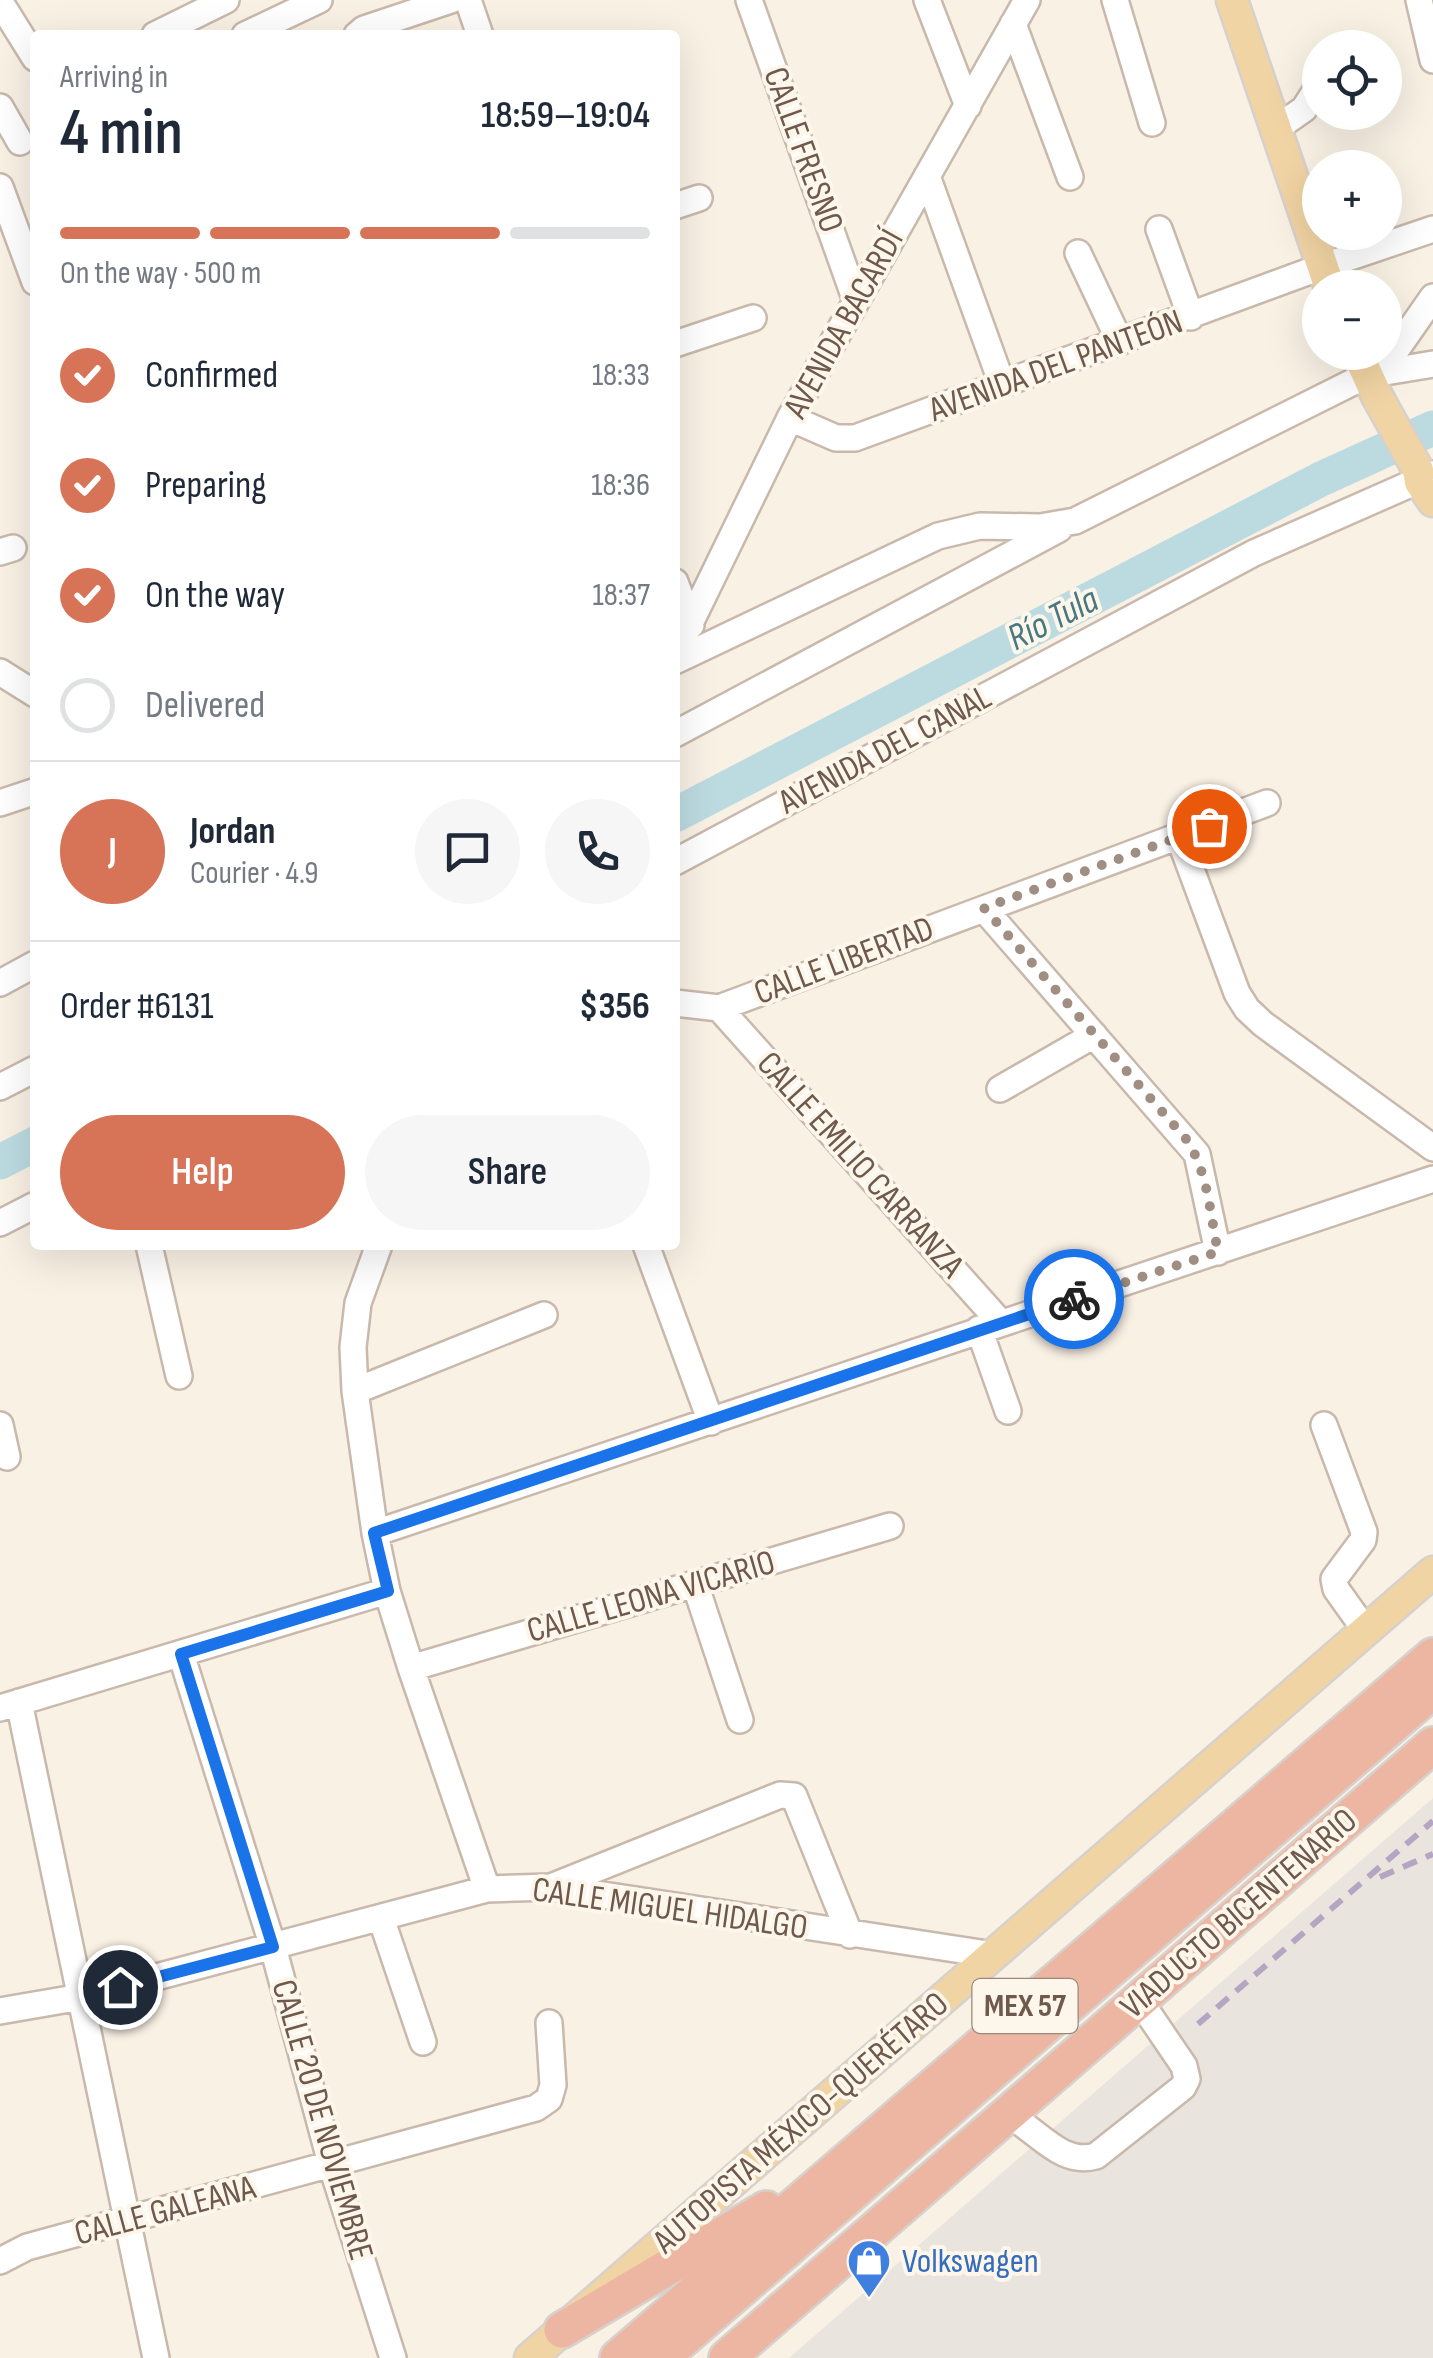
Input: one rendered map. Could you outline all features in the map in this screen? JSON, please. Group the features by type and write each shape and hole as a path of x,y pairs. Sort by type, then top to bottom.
{"highway":[{"name":"MEX 57","path":"618,2358 1433,1656"},
{"name":"MEX 57","path":"661,2358 1433,1690"},
{"name":"VIADUCTO BICENTENARIO","path":"727,2358 1432,1764"},
{"path":"562,2330 848,2160"},
{"path":"672,2358 710,2316"}],"main road":[{"path":"1232,0 1323,270"},
{"path":"1370,374 1426,482"},
{"name":"AUTOPISTA MÉXICO-QUERÉTARO","path":"530,2358 1433,1572"},
{"path":"744,2358 1432,1764"}],"street":[{"path":"182,29 226,0"},
{"path":"364,30 451,0"},
{"path":"468,0 478,30"},
{"name":"CALLE FRESNO","path":"749,0 856,301"},
{"path":"927,0 968,106"},
{"name":"AVENIDA BACARDÍ","path":"680,648 790,418 1027,0"},
{"path":"1116,0 1152,123"},
{"path":"1419,0 1433,60"},
{"path":"255,30 316,1"},
{"path":"0,2 30,50"},
{"path":"1013,24 1070,177"},
{"path":"0,107 18,143"},
{"path":"1274,130 1302,110"},
{"path":"928,176 1002,384"},
{"path":"0,187 25,222 30,252"},
{"path":"1160,228 1191,317"},
{"name":"AVENIDA DEL PANTEÓN","path":"1341,270 1433,229"},
{"path":"1078,253 1120,342"},
{"name":"AVENIDA DEL PANTEÓN","path":"790,418 836,438 855,438 1191,317 1302,284"},
{"path":"1370,374 1433,297"},
{"path":"680,342 752,318"},
{"path":"680,731 1075,521 1370,374 1433,364"},
{"name":"AVENIDA DEL CANAL","path":"680,859 1254,554 1426,482"},
{"path":"680,656 938,536 980,526 1040,527 1075,521"},
{"path":"680,596 691,626"},
{"path":"0,672 30,691"},
{"path":"0,804 30,793"},
{"name":"CALLE LIBERTAD","path":"680,1004 719,1008 1267,803"},
{"path":"1180,838 1237,993 1247,1009 1433,1148"},
{"path":"984,908 1197,1154 1218,1252"},
{"path":"0,983 30,967"},
{"name":"CALLE EMILIO CARRANZA","path":"719,1008 990,1326 1008,1411"},
{"path":"1000,1089 1094,1035"},
{"path":"0,1088 30,1072"},
{"path":"374,1533 1433,1179"},
{"path":"0,1223 30,1208"},
{"path":"150,1250 180,1376"},
{"path":"378,1250 358,1303 353,1347 374,1533 411,1668 487,1889"},
{"path":"648,1250 711,1422"},
{"path":"355,1391 544,1315"},
{"path":"0,1425 7,1457"},
{"path":"1324,1425 1364,1532 1334,1578 1336,1588 1366,1630"},
{"name":"CALLE LEONA VICARIO","path":"411,1668 890,1526"},
{"path":"695,1584 740,1720"},
{"path":"156,2358 81,1996 10,1705 388,1591"},
{"name":"CALLE 20 DE NOVIEMBRE","path":"181,1654 273,1947 332,2167 393,2358"},
{"path":"551,1887 780,1794 794,1796 850,1934"},
{"name":"CALLE MIGUEL HIDALGO","path":"0,2011 81,1996 487,1889 551,1887 994,1955"},
{"path":"381,1918 423,2042"},
{"path":"1021,2122 1068,2157 1082,2160 1096,2156 1183,2087 1187,2079 1184,2066 1148,2012"},
{"name":"CALLE GALEANA","path":"0,2261 27,2248 536,2108 549,2099 553,2086 550,2023"}],"shaded area":[{"path":"1433,1798 1433,2358 789,2358 1181,2017"}],"waterway":[{"name":"Río Tula","path":"680,812 1321,479 1433,428"},
{"name":"Río Tula","path":"0,1162 30,1147"}],"railway":[{"path":"1198,2024 1433,1821"},
{"path":"1380,1877 1433,1854"}],"way so far":[{"path":"1074,1299 1218,1252 1202,1170 1186,1139 984,908 1209,826"}],"place":[{"name":"Volkswagen","path":"869,2299"}],"route":[{"path":"120,1987 273,1947 181,1654 388,1591 374,1533 1074,1299"}]}
